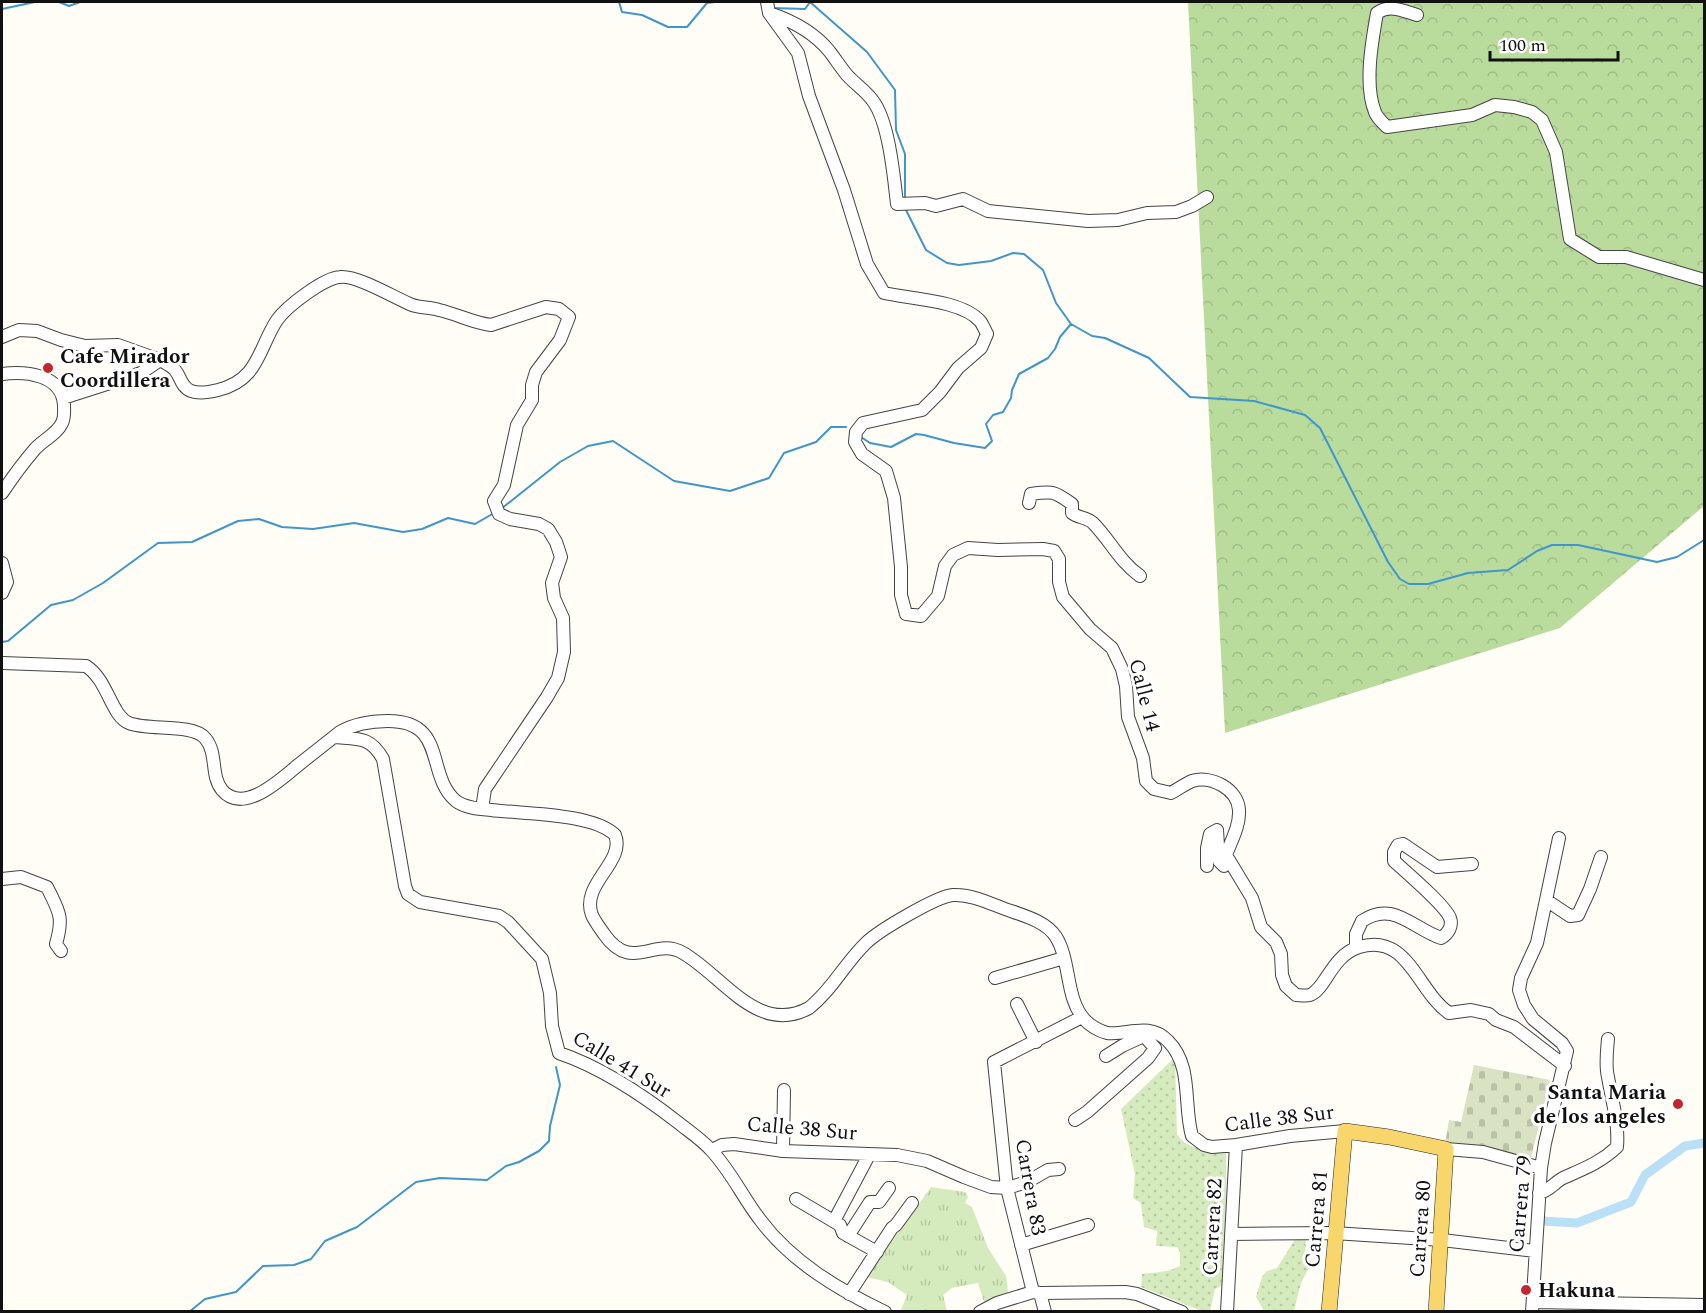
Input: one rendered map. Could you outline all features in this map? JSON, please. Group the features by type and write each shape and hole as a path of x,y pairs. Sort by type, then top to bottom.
{"main road":[{"name":"Calle 38 Sur","path":"1345,1131 1389,1137 1446,1149"},
{"name":"Carrera 81","path":"1329,1311 1345,1131"},
{"name":"Carrera 80","path":"1436,1311 1446,1149"}],"street":[{"path":"768,7 814,36 828,50 846,75 874,102 881,118 897,204 924,203 936,206 963,199 988,211 1005,214 1029,214 1058,220 1088,221 1118,220 1147,213 1176,212 1207,197"},
{"name":"Calle 14","path":"768,7 798,53 809,96 867,264 884,293 958,308 980,322 987,334 981,348 958,368 940,392 922,410 863,423 856,432 855,442 862,454 886,471 891,489 901,567 901,595 906,614 921,616 938,596 945,566 953,555 968,548 1054,551 1059,559 1059,582 1063,597 1090,629 1112,648 1122,669 1126,686 1128,717 1143,758 1146,781 1160,791 1171,793 1193,781 1207,780 1227,789 1237,801 1238,824 1226,855 1231,867"},
{"path":"1417,15 1392,7 1384,8 1377,13 1372,39 1370,91 1375,114 1387,127 1472,115 1495,105 1532,112 1542,120 1556,152 1570,239 1599,257 1626,257 1704,280"},
{"path":"2,336 19,330 37,331 85,346 118,345 160,360 175,370 184,387 192,392 206,392 224,389 242,380 255,367 277,321 290,305 311,290 339,276 351,278 416,306 436,309 483,324 491,325 546,307 559,309 569,318 560,340 536,372 532,385 532,400 517,424 504,485 494,501 499,514 510,519 539,524 548,529 556,542 561,557 552,583 554,598 563,618 564,652 558,678 485,789 482,809"},
{"path":"63,398 141,373 160,360"},
{"path":"2,374 16,372 38,375 51,381 58,387 63,398 64,416 62,424 37,447 2,493"},
{"path":"1029,503 1031,494 1052,491 1065,499 1072,504 1072,513 1078,518 1090,520 1105,534 1116,555 1140,576"},
{"path":"2,563 7,582 2,593"},
{"path":"2,663 86,666 103,682 110,700 126,722 183,730 205,738 213,755 216,782 224,792 241,799 258,794 280,782 349,727 373,722 398,721 416,727 430,742 445,785 456,801 466,806 482,809 597,823 611,831 616,838 614,852 608,867 592,890 590,902 594,919 613,944 619,951 629,953 670,949 682,952 740,999 756,1009 777,1015 800,1013 810,1008 873,937 946,896 970,896 1037,921 1056,936 1074,1000 1082,1017 1092,1026 1107,1033 1137,1030 1149,1033"},
{"name":"Calle 41 Sur","path":"334,737 368,741 374,745 383,759 403,877 408,894 420,902 499,916 508,922 542,959 550,993 552,1026 559,1053 577,1059 641,1094 712,1150 774,1238 811,1269 849,1294 885,1311"},
{"path":"1207,866 1210,834 1217,830 1219,861 1223,866 1231,867 1242,880 1252,898 1262,927 1276,942 1281,954 1282,975 1286,986 1296,995 1310,995 1336,962 1356,948 1380,944 1392,948 1414,970 1439,1006 1449,1013 1471,1010 1489,1014 1496,1020 1514,1027 1565,1066 1568,1051 1562,1043 1533,1019 1524,1005 1519,990 1521,978 1537,943 1559,838"},
{"path":"1356,948 1356,934 1362,921 1380,912 1393,914 1441,938 1450,928 1450,918 1394,861 1394,852 1398,845 1403,844 1411,848 1437,867 1472,864"},
{"path":"1546,900 1557,905 1568,915 1578,915 1601,857"},
{"path":"2,879 21,877 47,887 59,911 62,926 56,944 61,951"},
{"path":"995,978 1064,958"},
{"path":"1017,1004 1036,1042 1082,1017"},
{"path":"1106,1056 1149,1033"},
{"path":"1075,1120 1148,1058 1155,1048 1147,1039 1149,1033"},
{"name":"Calle 38 Sur","path":"1149,1033 1167,1039 1181,1059 1192,1136 1204,1145 1212,1147 1236,1145 1290,1136 1345,1131"},
{"path":"1539,1193 1562,1179 1600,1162 1617,1147 1616,1116 1607,1075 1608,1039"},
{"name":"Carrera 83","path":"1036,1042 994,1062 1007,1188 1020,1245 1045,1311"},
{"name":"Carrera 79","path":"1533,1307 1541,1168 1545,1143 1565,1066"},
{"path":"783,1151 784,1090"},
{"name":"Calle 38 Sur","path":"712,1150 722,1145 734,1144 783,1151 897,1155 927,1161 992,1187 1007,1188"},
{"name":"Carrera 82","path":"1227,1311 1236,1145"},
{"name":"Calle 38 Sur","path":"1446,1149 1483,1152 1541,1168"},
{"path":"834,1221 869,1155"},
{"path":"1007,1188 1027,1182 1048,1170 1059,1169"},
{"path":"848,1236 870,1202 879,1202 889,1188"},
{"path":"795,1199 834,1221 840,1225 843,1233 877,1252"},
{"path":"849,1294 892,1228 912,1203"},
{"path":"1020,1245 1088,1225"},
{"path":"1231,1234 1336,1234 1442,1240 1535,1251"},
{"path":"980,1311 997,1303 1037,1293 1109,1292 1137,1294 1182,1311"},
{"path":"1533,1307 1641,1308 1704,1305"}],"green space":[{"path":"1188,2 1704,2 1704,506 1560,628 1225,733"},
{"path":"1175,1057 1177,1134 1187,1144 1193,1146 1205,1149 1226,1149 1227,1283 1215,1289 1210,1311 1202,1311 1141,1287 1142,1274 1166,1271 1180,1266 1180,1252 1177,1247 1156,1246 1157,1231 1144,1227 1141,1203 1133,1198 1135,1174 1121,1109"},
{"path":"1474,1065 1550,1080 1530,1162 1445,1144 1449,1120 1461,1122"},
{"path":"931,1187 965,1192 968,1197 965,1203 972,1207 988,1248 1006,1276 1008,1292 984,1302 978,1283 952,1288 943,1295 947,1311 903,1311 901,1310 907,1295 888,1282 866,1277"},
{"path":"1290,1235 1306,1238 1305,1256 1309,1268 1301,1283 1294,1311 1264,1311 1256,1297 1262,1277 1267,1271 1277,1268 1294,1241"}],"waterway":[{"path":"2,9 35,2"},
{"path":"59,2 69,6 80,2"},
{"path":"619,2 622,12 642,15 668,27 687,27 707,3 715,2"},
{"path":"810,2 867,52 895,90 896,130 905,154 905,199"},
{"path":"772,8 805,9 810,2"},
{"path":"905,208 926,250 947,263 959,265 991,261 1013,253 1024,254 1043,270 1056,303 1071,324 1092,336 1105,338 1149,358 1190,397 1254,401 1305,415 1320,428 1388,562 1400,579 1409,584 1428,584 1468,573 1508,570 1537,551 1552,545 1578,545 1657,562 1677,557 1704,540"},
{"path":"861,437 870,443 891,447 916,434 985,448 992,441 986,424 993,415 1003,412 1011,398 1019,374 1048,358 1060,337 1071,324"},
{"path":"501,509 560,462 588,446 613,441 674,481 730,491 769,478 784,453 816,442 831,427 846,427"},
{"path":"2,642 8,641 51,605 73,600 103,583 158,543 192,542 238,521 259,519 282,527 313,529 354,523 403,532 422,529 448,518 475,524 494,513"},
{"path":"189,1312 205,1299 236,1292 263,1266 294,1265 311,1259 325,1241 357,1227 416,1182 440,1178 487,1180 506,1166 539,1151 549,1141 550,1126 560,1085 556,1067"},
{"path":"1542,1221 1577,1223 1631,1202 1645,1175 1685,1146 1704,1143"}],"place":[{"name":"Cafe Mirador Coordillera","path":"48,368"},
{"name":"Santa Maria de los angeles","path":"1678,1104"},
{"name":"Hakuna","path":"1526,1290"}]}
